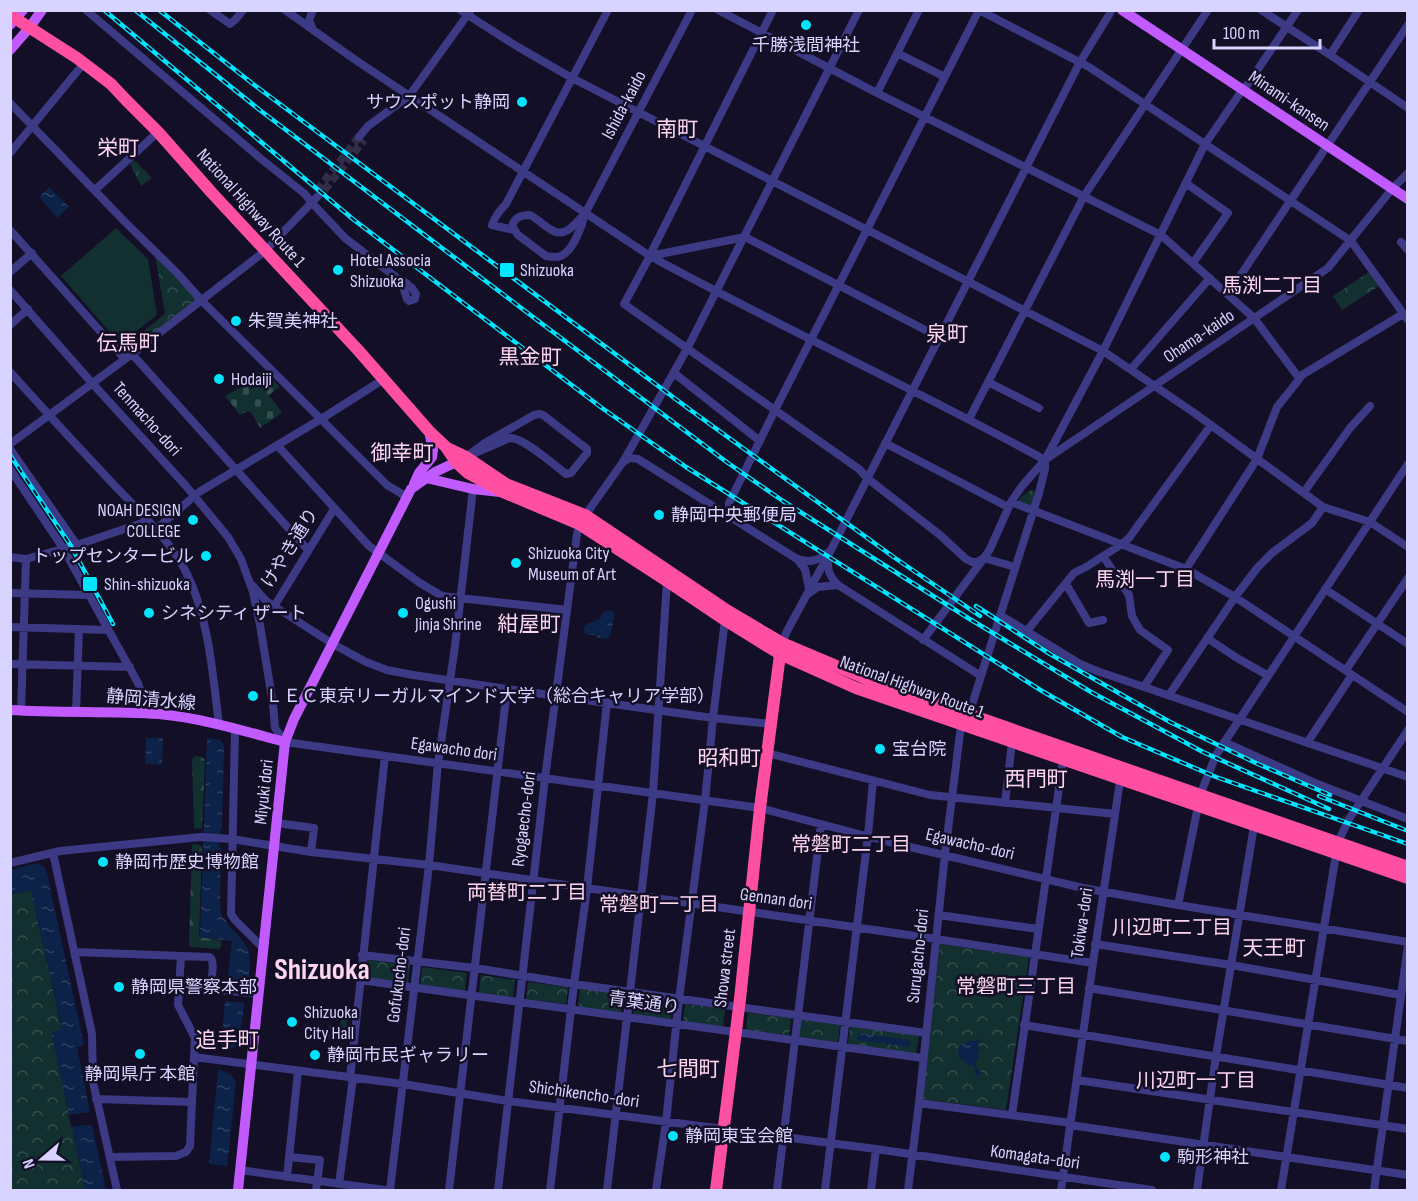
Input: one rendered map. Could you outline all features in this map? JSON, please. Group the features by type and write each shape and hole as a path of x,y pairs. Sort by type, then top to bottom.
{"highway":[{"name":"National Highway Route 1","path":"15,17 111,84 158,132 429,431 461,460 506,484 582,519 728,611 781,648"},
{"name":"National Highway Route 1","path":"461,460 468,473 503,492 582,519 725,620 781,648 867,679 965,719 1337,848 1407,878"},
{"name":"Showa street","path":"716,1191 750,912 760,808 781,648"},
{"name":"National Highway Route 1","path":"965,719 1012,742 1064,760 1121,774"},
{"name":"National Highway Route 1","path":"1199,800 1254,826 1407,867"}],"main road":[{"path":"10,50 42,10"},
{"name":"Minami-kansen","path":"1122,10 1407,199"},
{"path":"409,493 419,473 432,457 429,431"},
{"name":"Miyuki dori","path":"238,1191 285,742 294,719 409,493 435,472 461,460"},
{"path":"426,478 474,489 503,492"},
{"name":"静岡清水線","path":"16,711 171,716 219,725 285,742"}],"street":[{"path":"86,10 314,200 345,238 397,278"},
{"path":"210,10 230,24 243,10"},
{"path":"285,10 409,96 650,256 716,292 969,418 1045,460"},
{"path":"313,30 309,20 314,10"},
{"path":"523,171 608,10"},
{"name":"Ishida-kaido","path":"523,171 492,225 514,230 546,256 560,256 570,248 583,225 585,214 692,10"},
{"path":"718,10 877,93 1161,235 1254,318 1299,378"},
{"path":"773,10 624,304 859,469 966,559 977,562 984,558 1016,567"},
{"path":"582,519 623,462 674,373 859,10"},
{"path":"877,93 919,10"},
{"path":"734,519 729,512 729,503 979,10 1080,62 1146,103 1351,241 1405,317 1299,378 1277,407 1257,459 1186,569"},
{"path":"781,648 787,630 830,552 1080,62 1112,10"},
{"path":"969,418 1084,196 1208,10"},
{"path":"1261,10 1407,108"},
{"name":"Ohama-kaido","path":"923,640 990,549 1009,505 1045,460 1103,351 1205,144 1298,10"},
{"path":"1330,55 1359,10"},
{"path":"361,139 377,120 409,96 466,12 518,47 572,78 1103,351 1211,425 1323,507 1370,522 1407,547"},
{"path":"1228,294 1407,25"},
{"path":"897,53 945,77"},
{"path":"10,153 84,63"},
{"path":"10,103 202,301 387,485 409,493"},
{"path":"95,190 158,132"},
{"name":"Ohama-kaido","path":"1045,460 1328,268 1407,172"},
{"path":"1187,184 1228,213 1193,263"},
{"path":"10,444 129,357 265,251 314,200"},
{"path":"514,230 512,226 514,221 525,215 534,217 551,230 561,233 570,229 585,214"},
{"path":"10,230 237,470 308,550"},
{"path":"650,256 745,237 939,336"},
{"path":"1401,242 1407,250"},
{"path":"10,272 32,253"},
{"path":"1131,369 1210,278"},
{"name":"Tenmacho-dori","path":"10,290 194,496 228,537 249,578"},
{"path":"10,324 28,309"},
{"path":"10,372 48,416 148,521 187,574 202,617 213,675 219,725"},
{"path":"674,373 760,441"},
{"path":"155,530 194,496 384,379"},
{"path":"988,382 1039,408"},
{"path":"1304,492 1350,428 1370,406"},
{"path":"461,460 538,414 543,415 587,450 571,473 566,474 514,437 481,449"},
{"path":"1026,632 1074,573 1129,538 1211,425"},
{"path":"885,443 1009,505 1186,569 1235,597 1407,712"},
{"path":"277,446 369,546 441,596 567,610"},
{"path":"10,449 77,544"},
{"path":"623,462 633,458 642,460 797,559 810,562 830,552"},
{"name":"Surugacho-dori","path":"908,1191 960,733 1016,567 1045,469 1045,460"},
{"path":"1178,905 1199,800 1216,755 1407,464"},
{"path":"10,469 63,548 130,667 140,689 139,714"},
{"name":"Gofukucho-dori","path":"390,1191 429,865 438,763 474,489"},
{"path":"714,507 729,503"},
{"path":"1169,695 1235,597 1265,559 1312,523 1323,507"},
{"name":"けやき通り","path":"274,605 334,509"},
{"name":"Ryogaecho-dori","path":"498,1191 545,778 577,534 582,519"},
{"path":"10,557 26,559 148,521"},
{"path":"830,552 827,566 838,585 981,676"},
{"path":"1103,556 1129,595 1132,616 1140,630 1168,650 1144,687"},
{"path":"16,711 22,664 26,559"},
{"path":"797,559 805,570 809,588"},
{"path":"249,578 260,595 274,605 333,645 378,667 413,675 507,689 771,724"},
{"path":"249,578 260,626 275,728 285,742"},
{"path":"1307,743 1377,624 1407,578"},
{"path":"607,1191 653,794 667,581"},
{"path":"1066,584 1089,623 1103,620"},
{"path":"804,600 818,587 838,585"},
{"path":"1325,589 1407,644"},
{"path":"10,593 89,595"},
{"path":"1000,615 1080,664 1096,671 1407,777"},
{"path":"656,1191 705,801 725,620"},
{"path":"10,627 108,630"},
{"path":"76,712 79,629"},
{"path":"1207,638 1236,658 1268,675"},
{"path":"10,664 130,667"},
{"path":"449,1191 507,689"},
{"path":"550,1191 607,702"},
{"path":"235,729 232,916 264,949"},
{"path":"1281,1191 1337,848 1349,819 1407,730"},
{"name":"Egawacho dori","path":"285,742 760,808"},
{"path":"1005,803 1012,742"},
{"path":"1224,742 1407,819"},
{"path":"767,753 930,795 1115,814"},
{"path":"339,1184 385,756"},
{"path":"1012,1115 1064,760"},
{"name":"Tokiwa-dori","path":"1061,1191 1121,774"},
{"path":"825,1191 873,781"},
{"name":"Egawacho-dori","path":"760,808 889,842 1103,892 1407,944"},
{"path":"277,824 314,828 311,852"},
{"path":"777,1191 821,824"},
{"path":"1197,1191 1216,1056 1254,826"},
{"name":"Gennan dori","path":"10,863 53,853 201,837 222,838 311,852 429,865 1093,963"},
{"path":"53,853 92,1034 92,1073 96,1099 117,1191"},
{"path":"939,915 1038,929"},
{"path":"1095,944 1401,994"},
{"path":"1374,1191 1407,944"},
{"path":"75,952 211,958 213,963 211,985 216,989 259,994"},
{"name":"青葉通り","path":"362,955 475,968 926,1033"},
{"path":"110,1157 176,1156 186,1152 190,1146 195,1038 178,1005 181,956"},
{"name":"青葉通り","path":"360,980 923,1058"},
{"path":"1089,988 1407,1041"},
{"path":"1024,1025 1407,1088"},
{"name":"Shichikencho-dori","path":"194,1057 912,1155"},
{"path":"286,1177 298,1071"},
{"path":"1077,1080 1407,1129"},
{"path":"96,1099 192,1102"},
{"path":"919,1102 1407,1175"},
{"path":"871,1191 876,1149"},
{"name":"Komagata-dori","path":"912,1155 1152,1191"},
{"path":"289,1157 320,1161 316,1186"},
{"path":"240,1170 286,1177 316,1186 339,1184 386,1191"}],"green space":[{"path":"134,160 152,178 141,186 130,164"},
{"path":"116,228 148,259 157,315 120,344 61,276"},
{"path":"155,255 202,301 126,355 121,349 165,314"},
{"path":"1369,272 1379,286 1342,310 1333,296"},
{"path":"264,370 280,387 269,395 282,413 260,428 251,412 247,411 240,415 225,396 249,383 247,379"},
{"path":"1034,490 1036,494 1032,509 1017,503 1020,498"},
{"path":"195,756 205,760 202,828 195,829 192,759"},
{"path":"194,844 202,847 199,937 220,940 219,949 190,947 189,945 192,846"},
{"path":"31,890 62,1030 52,1032 69,1115 72,1114 75,1126 72,1128 85,1190 11,1190 11,894"},
{"path":"940,944 1029,957 1006,1110 922,1099"},
{"path":"367,960 410,965 408,983 365,978"},
{"path":"422,967 467,973 465,991 420,986"},
{"path":"481,975 515,980 513,997 479,993"},
{"path":"528,982 568,987 566,1004 526,999"},
{"path":"580,988 624,993 621,1013 578,1008"},
{"path":"635,996 673,1001 671,1019 633,1014"},
{"path":"685,1004 725,1009 723,1027 683,1022"},
{"path":"748,1013 791,1018 789,1035 746,1030"},
{"path":"341,1015 348,1016 346,1034 339,1034 338,1039 313,1037 314,1028 328,1029 329,1025 340,1026"},
{"path":"801,1019 840,1024 838,1042 799,1037"},
{"path":"850,1026 919,1036 916,1054 848,1044"}],"water":[{"path":"49,187 69,207 57,218 39,197"},
{"path":"604,611 613,611 615,615 610,637 607,639 585,634 585,625 600,619"},
{"path":"146,738 163,738 162,765 145,764"},
{"path":"207,738 220,740 224,745 222,829 220,830 219,847 221,848 220,905 222,918 243,941 249,952 247,988 227,985 232,941 200,937"},
{"path":"37,863 46,869 84,1045 77,1047 90,1112 86,1113 88,1125 92,1125 106,1190 85,1190 72,1127 75,1126 72,1115 69,1115 51,1032 62,1029 31,890 11,894 10,870"},
{"path":"225,1001 244,1003 239,1045 230,1049 221,1048"},
{"path":"858,1033 910,1040 909,1047 857,1040"},
{"path":"979,1038 980,1049 976,1068 983,1073 976,1076 974,1066 965,1063 958,1055 958,1051 962,1044 976,1041"},
{"path":"218,1070 229,1074 236,1083 227,1166 209,1164"}],"pier":[{"path":"91,1112 89,1115 92,1124 70,1127 68,1115"}],"tunnel":[{"path":"359,137 319,188 317,197 364,140"}],"railway":[{"path":"104,10 354,220 602,408 686,467 1042,691 1122,737 1216,777 1408,844"},
{"path":"135,10 261,111 728,463 783,501 968,618 1091,692 1203,752 1329,809"},
{"path":"159,10 253,84 689,409 895,558 980,616"},
{"path":"10,455 71,546 113,624"},
{"path":"976,606 1050,654 1170,722 1330,795"},
{"path":"1319,796 1408,831"}],"place":[{"name":"千勝浅間神社","path":"806,25"},
{"name":"サウスポット静岡","path":"522,102"},
{"name":"Hotel Associa Shizuoka","path":"338,270"},
{"name":"Shizuoka","path":"507,270"},
{"name":"朱賀美神社","path":"236,321"},
{"name":"Hodaiji","path":"219,379"},
{"name":"静岡中央郵便局","path":"659,515"},
{"name":"NOAH DESIGN COLLEGE","path":"193,520"},
{"name":"トップセンタービル","path":"206,556"},
{"name":"Shizuoka City Museum of Art","path":"516,563"},
{"name":"Shin-shizuoka","path":"90,584"},
{"name":"シネシティ ザート","path":"149,613"},
{"name":"Ogushi Jinja Shrine","path":"403,613"},
{"name":"ＬＥＣ東京リーガルマインド大学（総合キャリア学部）","path":"253,696"},
{"name":"宝台院","path":"880,749"},
{"name":"静岡市歴史博物館","path":"103,862"},
{"name":"静岡県警察本部","path":"119,987"},
{"name":"Shizuoka City Hall","path":"292,1022"},
{"name":"静岡県庁 本館","path":"140,1054"},
{"name":"静岡市民ギャラリー","path":"315,1055"},
{"name":"静岡東宝会館","path":"673,1136"},
{"name":"駒形神社","path":"1165,1157"}],"district":[{"name":"南町","path":"677,129"},
{"name":"栄町","path":"118,148"},
{"name":"馬渕二丁目","path":"1272,286"},
{"name":"泉町","path":"947,334"},
{"name":"伝馬町","path":"128,343"},
{"name":"黒金町","path":"530,357"},
{"name":"御幸町","path":"402,453"},
{"name":"馬渕一丁目","path":"1145,580"},
{"name":"紺屋町","path":"529,624"},
{"name":"昭和町","path":"729,758"},
{"name":"西門町","path":"1036,779"},
{"name":"常磐町二丁目","path":"851,845"},
{"name":"両替町二丁目","path":"527,893"},
{"name":"常磐町一丁目","path":"659,905"},
{"name":"川辺町二丁目","path":"1172,928"},
{"name":"天王町","path":"1274,948"},
{"name":"Shizuoka","path":"322,970"},
{"name":"常磐町三丁目","path":"1016,987"},
{"name":"追手町","path":"227,1040"},
{"name":"七間町","path":"688,1069"},
{"name":"川辺町一丁目","path":"1196,1081"}]}
